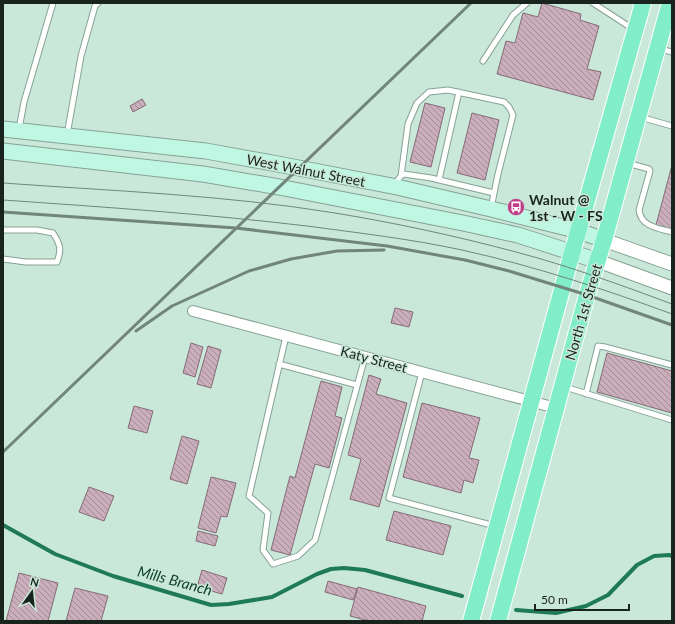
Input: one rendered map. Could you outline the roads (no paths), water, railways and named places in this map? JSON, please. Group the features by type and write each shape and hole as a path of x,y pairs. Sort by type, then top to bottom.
{"main road":[{"name":"North 1st Street","path":"472,621 572,253 643,3"},
{"name":"North 1st Street","path":"498,621 587,295 639,117 665,50 670,3"},
{"name":"West Walnut Street","path":"3,129 206,151 399,181 491,209 579,231 604,240"},
{"name":"West Walnut Street","path":"3,151 203,174 393,209 518,235 598,261"},
{"path":"393,209 399,181"}],"street":[{"path":"604,240 631,248 672,264"},
{"path":"598,261 672,288"},
{"name":"Katy Street","path":"193,311 556,408"}],"lane":[{"path":"19,131 24,102 53,3"},
{"path":"67,136 81,56 95,6 98,3"},
{"path":"483,61 513,15 527,3"},
{"path":"593,3 635,31"},
{"path":"399,181 402,154 408,124 417,103 429,92 448,90 504,102 509,107 513,115 491,209"},
{"path":"439,180 459,92"},
{"path":"639,117 672,126"},
{"path":"626,163 649,169 650,171 639,210 644,222 649,226 672,232"},
{"path":"399,181 404,174 439,180 494,193"},
{"path":"3,230 37,230 53,233 60,244 60,255 57,262 26,262 3,259"},
{"path":"286,336 249,496 268,514 263,550 273,564 298,556 315,540 365,357"},
{"path":"586,394 598,346 605,346 672,365"},
{"path":"279,364 357,385"},
{"path":"422,372 389,498 497,527"},
{"path":"562,387 672,420"}],"waterway":[{"name":"Mills Branch","path":"3,525 55,554 113,576 211,605 229,604 272,597 317,574 331,569 344,568 365,570 462,596"},
{"name":"Mills Branch","path":"516,610 556,613 586,606 608,595 637,565 654,556 672,556"}],"tram line":[{"path":"3,183 211,198 294,207 358,217 448,235 536,257 595,276 672,304"},
{"path":"3,200 231,218 385,236 489,256 595,287 672,314"}],"railway":[{"path":"3,452 471,3"},
{"path":"3,212 236,228 387,246 465,260 509,271 587,295 672,325"},
{"path":"136,331 172,306 249,271 291,259 337,251 384,250"}],"place":[{"name":"Walnut @ 1st - W - FS","path":"516,207"}]}
